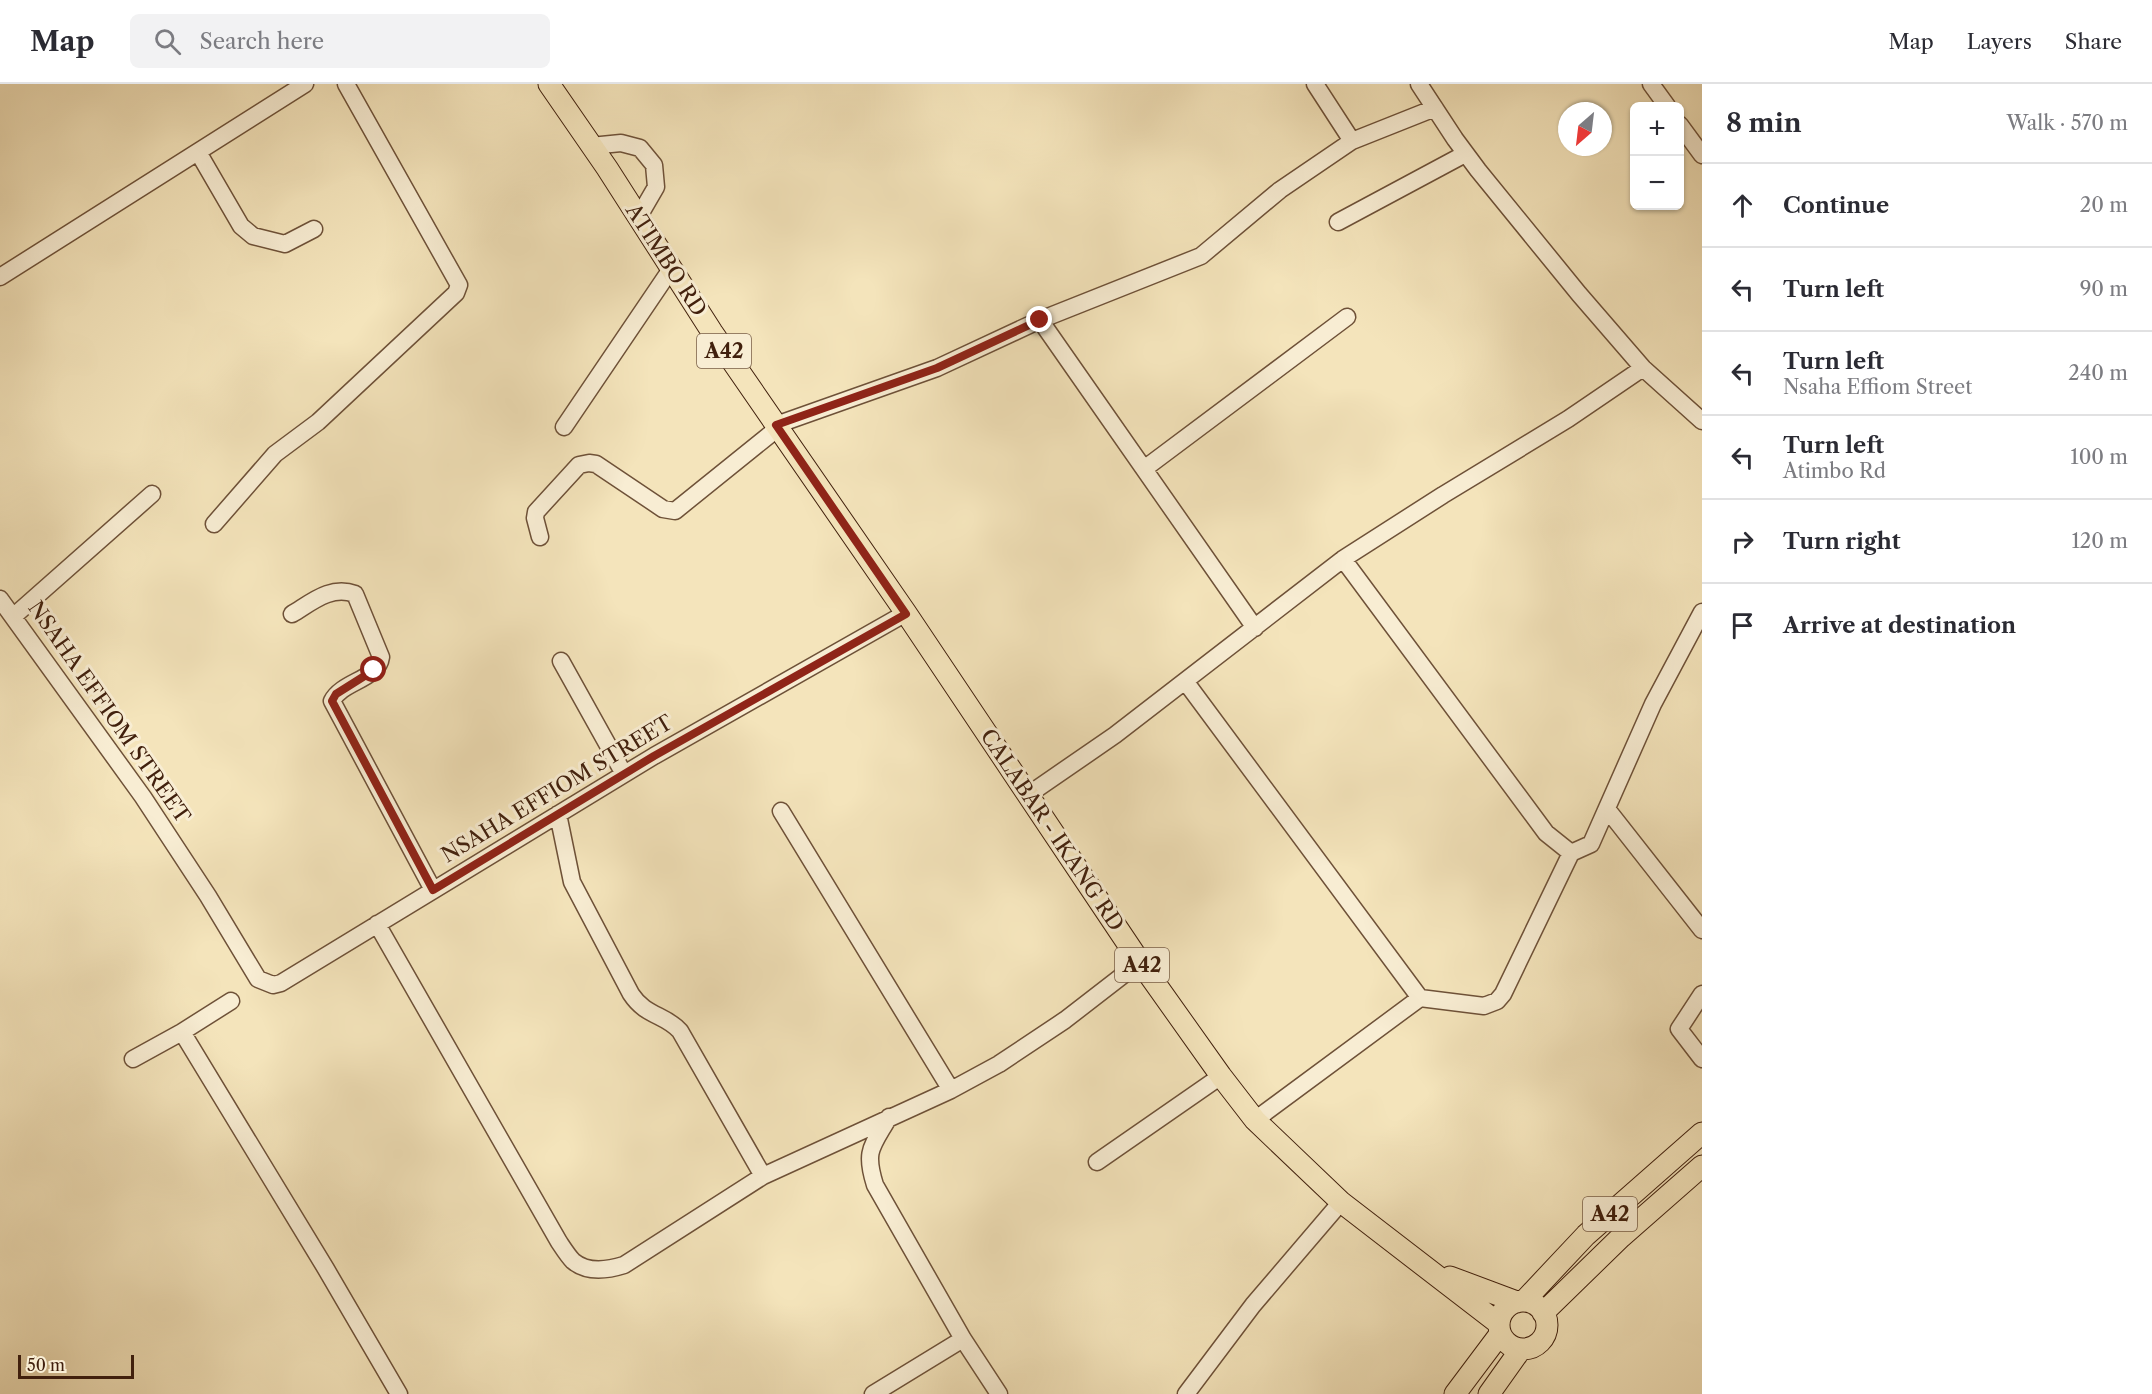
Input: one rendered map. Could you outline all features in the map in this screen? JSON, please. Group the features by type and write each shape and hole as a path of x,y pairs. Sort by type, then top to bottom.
{"main road":[{"name":"ATIMBO RD","path":"549,84 712,332 906,614"},
{"name":"CALABAR - IKANG RD","path":"906,614 1140,962 1255,1120 1341,1202 1431,1270 1499,1329"},
{"name":"A42","path":"1455,1394 1499,1329 1504,1310 1521,1301 1586,1235 1702,1133"},
{"name":"A42","path":"1521,1301 1535,1305 1543,1313 1621,1238 1702,1166"},
{"name":"CALABAR - IKANG RD","path":"1431,1270 1521,1301"},
{"path":"1489,1394 1521,1349 1532,1347 1543,1338 1547,1323 1543,1313"},
{"name":"A42","path":"1499,1329 1506,1343 1521,1349"}],"street":[{"path":"0,277 305,84"},
{"path":"214,524 275,453 318,422 456,293 459,285 346,84"},
{"path":"1315,84 1352,141"},
{"path":"1419,84 1466,154 1579,294 1643,368 1702,421"},
{"path":"1651,84 1664,102"},
{"path":"540,537 535,518 536,512 579,465 596,464 663,509 675,511 777,427 937,368 1040,320 1201,256 1280,190 1352,141 1435,108"},
{"path":"1684,130 1702,155"},
{"path":"591,146 621,143 640,148 654,165 656,187 639,218"},
{"path":"198,152 241,226 253,236 285,244 314,229"},
{"path":"1338,222 1466,154"},
{"path":"564,427 671,269"},
{"path":"1144,469 1347,317"},
{"path":"1040,320 1255,628"},
{"path":"1028,795 1115,735 1343,559 1568,419 1643,368"},
{"path":"14,616 152,495"},
{"path":"1343,559 1546,833 1571,853"},
{"path":"292,614 327,593 344,590 355,594 381,657 380,664 336,694 332,701 433,890"},
{"name":"NSAHA EFFIOM STREET","path":"0,599 143,797 258,979 273,985 281,983 624,774 906,614"},
{"path":"1255,1120 1420,998 1484,1006 1497,1001 1503,994 1571,853 1591,844 1653,704 1702,612"},
{"path":"561,661 624,774"},
{"path":"1185,681 1420,998"},
{"path":"1607,809 1702,930"},
{"path":"781,811 951,1090"},
{"path":"558,814 572,882 632,994 639,1005 675,1025 680,1031 764,1176"},
{"path":"377,924 559,1242 574,1262 591,1269 610,1269 624,1265 764,1176 951,1090 999,1064 1065,1020 1140,962"},
{"path":"1702,994 1679,1029 1702,1059"},
{"path":"133,1059 231,1001"},
{"path":"182,1032 399,1394"},
{"path":"1097,1162 1221,1076"},
{"path":"889,1117 871,1148 868,1158 874,1185 963,1339 999,1394"},
{"path":"1186,1394 1254,1305 1341,1202"},
{"path":"873,1394 963,1339"}],"route":[{"path":"374,670 342,689 332,701 433,890 654,756 906,614 776,425 937,368 1040,320"}]}
